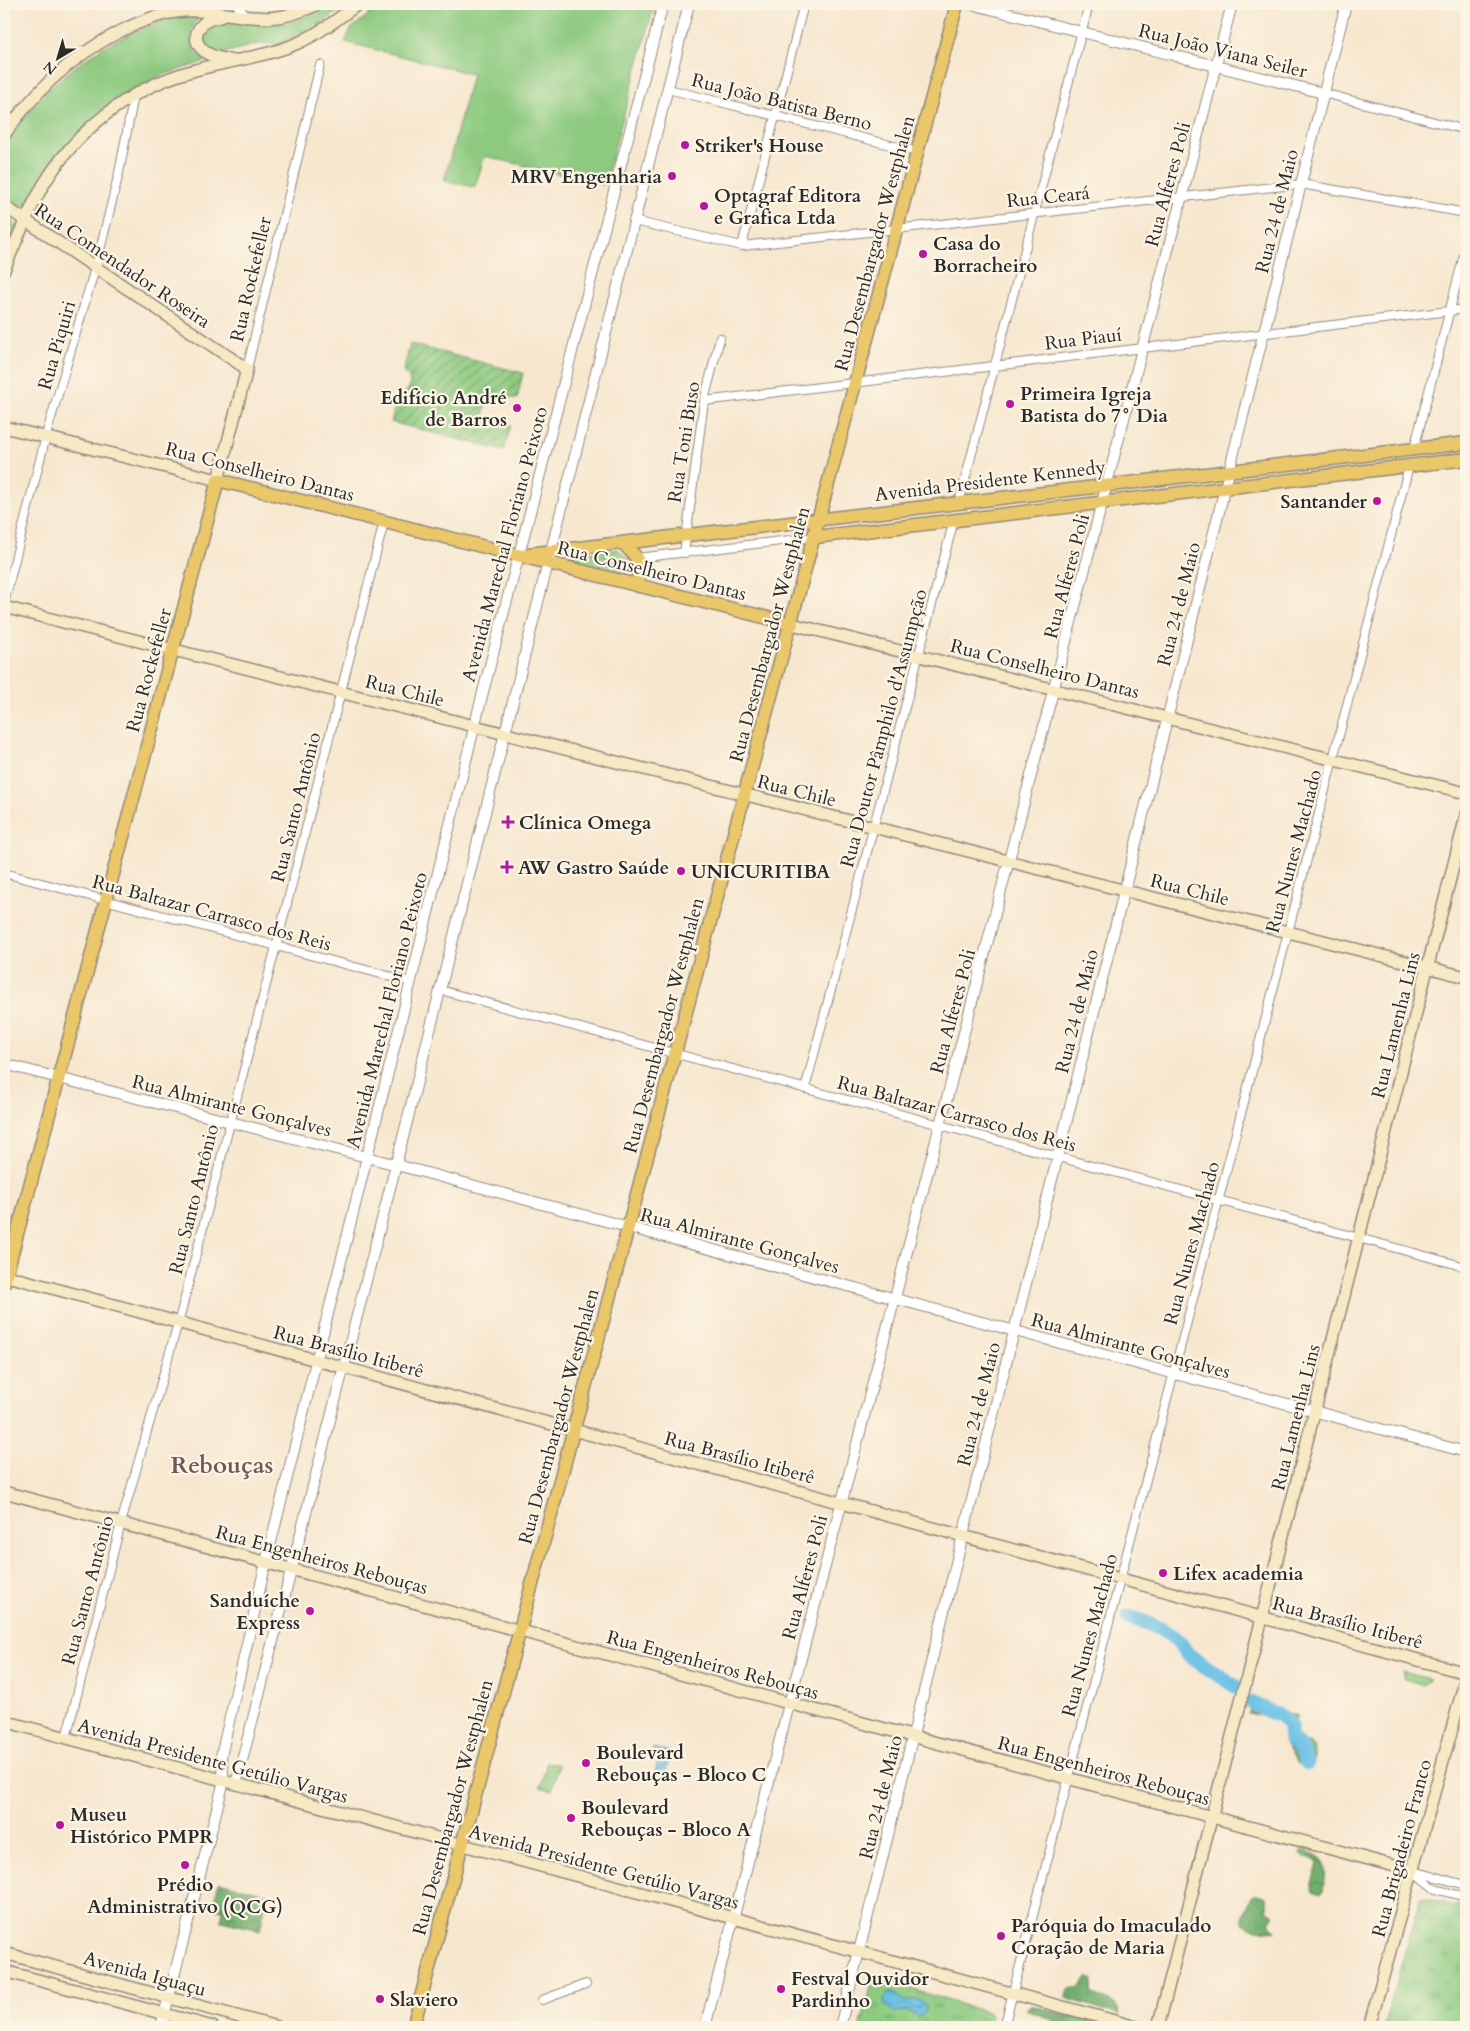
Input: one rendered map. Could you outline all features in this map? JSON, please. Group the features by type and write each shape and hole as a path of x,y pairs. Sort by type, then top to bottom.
{"main road":[{"path":"4,135 33,98 52,79 72,62 100,43 125,30 166,13 200,11 269,19 289,16 318,4"},
{"path":"4,270 45,184 76,142 110,112 134,95 160,81 232,60 280,50 298,43 318,33 358,4"},
{"name":"Rua Desembargador Westphalen","path":"413,2027 958,4"},
{"path":"232,60 211,56 199,47 196,40 198,30 208,19 242,17"},
{"name":"Rua Comendador Roseira","path":"4,206 248,369"},
{"name":"Rua Rockefeller","path":"4,1278 248,369"},
{"name":"Rua Conselheiro Dantas","path":"4,427 518,555 550,557 639,586 1466,793"},
{"name":"Avenida Presidente Kennedy","path":"550,557 623,543 685,535 1466,443"},
{"name":"Avenida Presidente Kennedy","path":"815,537 1466,459"},
{"path":"1284,481 1291,464"},
{"path":"1039,493 1040,510"},
{"path":"908,509 910,526"},
{"path":"623,543 637,558 639,586"},
{"name":"Rua Chile","path":"4,607 1466,977"},
{"name":"Rua Lamenha Lins","path":"1158,2027 1466,816"},
{"name":"Rua Brasílio Itiberê","path":"4,1278 178,1323 1466,1673"},
{"name":"Rua Engenheiros Rebouças","path":"4,1492 1413,1871"},
{"name":"Rua Brigadeiro Franco","path":"1370,2027 1466,1678"},
{"name":"Avenida Presidente Getúlio Vargas","path":"4,1721 1137,2027"},
{"name":"Avenida Iguaçu","path":"4,1953 277,2027"},
{"name":"Avenida Iguaçu","path":"4,1971 213,2027"},
{"path":"87,1976 105,1998"}],"street":[{"path":"166,13 189,4"},
{"path":"236,4 242,17"},
{"name":"Avenida Marechal Floriano Peixoto","path":"161,2027 224,1781 221,1756 266,1562 318,1361 367,1157 518,555 663,4"},
{"path":"236,1784 396,1165 689,4"},
{"path":"742,246 804,4"},
{"name":"Rua João Viana Seiler","path":"972,4 1466,130"},
{"path":"958,503 1089,4"},
{"name":"Rua Alferes Poli","path":"705,2027 1232,4"},
{"name":"Rua 24 de Maio","path":"840,2027 1346,4"},
{"name":"Rua Rockefeller","path":"248,369 320,65"},
{"name":"Rua João Batista Berno","path":"668,89 918,152"},
{"name":"Rua Piquiri","path":"4,603 46,437 95,267 119,173 134,95"},
{"name":"Rua Ceará","path":"634,221 742,246 1301,184 1466,213"},
{"path":"1414,449 1466,247"},
{"name":"Rua Piauí","path":"704,401 1466,309"},
{"name":"Rua Toni Buso","path":"684,553 704,401 720,338"},
{"name":"Rua Nunes Machado","path":"1004,2027 1409,466"},
{"name":"Rua Doutor Pâmphilo d'Assumpção","path":"805,1089 954,520"},
{"name":"Rua Santo Antônio","path":"66,1738 121,1523 178,1323 342,692 384,522"},
{"name":"Avenida Presidente Kennedy","path":"637,558 815,537"},
{"name":"Rua Baltazar Carrasco dos Reis","path":"4,872 411,982"},
{"name":"Rua Baltazar Carrasco dos Reis","path":"440,990 1466,1267"},
{"name":"Rua Almirante Gonçalves","path":"4,1064 367,1157 1466,1452"},
{"name":"Rua Engenheiros Rebouças","path":"1413,1871 1466,1885"},
{"name":"Rua Engenheiros Rebouças","path":"1413,1871 1435,1889 1466,1897"},
{"path":"542,2000 586,1984"}],"green space":[{"path":"328,4 349,4 322,23 280,43 259,44 223,53 213,52 204,44 203,32 206,26 216,20 272,24 289,23 306,17"},
{"path":"381,4 655,4 604,185 485,156 475,187 444,181 472,74 345,42 351,29"},
{"path":"197,15 191,39 196,52 206,61 157,77 112,102 96,116 26,206 17,206 4,196 4,145 37,102 55,83 103,47 132,33 168,18"},
{"path":"4,215 14,223 16,229 4,256"},
{"path":"410,344 523,373 517,399 489,392 483,417 511,425 504,451 391,422 398,394 405,393 410,386 409,377 403,372"},
{"path":"618,549 629,560 629,578 557,560 559,556"},
{"path":"1403,1671 1430,1679 1424,1685 1404,1679"},
{"path":"1255,1700 1297,1716 1295,1726 1300,1741 1309,1743 1315,1748 1315,1758 1312,1766 1298,1764 1283,1740 1284,1725 1263,1712 1257,1715 1247,1714"},
{"path":"547,1762 559,1765 552,1790 540,1787"},
{"path":"1302,1850 1318,1856 1325,1864 1323,1892 1320,1894 1312,1889 1318,1862 1301,1856"},
{"path":"219,1882 268,1894 260,1930 221,1921 223,1910 212,1908"},
{"path":"1255,1895 1266,1897 1268,1910 1273,1913 1269,1922 1275,1932 1252,1928 1243,1923 1243,1915 1251,1897"},
{"path":"1422,1897 1466,1908 1466,2027 1384,2027"},
{"path":"1087,1977 1093,1979 1091,1992 1116,2005 1120,2015 1065,1998 1068,1989 1071,1987 1079,1988"},
{"path":"876,1978 989,2013 991,2016 988,2027 860,2027 873,1980"},
{"path":"1030,2005 1114,2027 1067,2027 1055,2024 1049,2018 1027,2011"}],"water":[{"path":"653,1748 671,1752 665,1775 655,1772 658,1760 651,1758"},
{"path":"889,1993 893,1993 906,2001 921,2001 926,2005 924,2012 919,2017 908,2011 895,2013 885,2004 886,1996"}],"waterway":[{"path":"1128,1617 1149,1624 1170,1635 1181,1644 1190,1656 1235,1686"},
{"path":"1252,1703 1278,1715 1287,1722 1290,1727 1290,1738 1301,1748 1307,1763"}],"place":[{"name":"Striker's House","path":"685,145"},
{"name":"MRV Engenharia","path":"672,176"},
{"name":"Optagraf Editora e Grafica Ltda","path":"704,206"},
{"name":"Casa do Borracheiro","path":"923,254"},
{"name":"Primeira Igreja Batista do 7° Dia","path":"1010,404"},
{"name":"Edifício André de Barros","path":"517,408"},
{"name":"Santander","path":"1377,501"},
{"name":"Clínica Omega","path":"508,822"},
{"name":"AW Gastro Saúde","path":"507,867"},
{"name":"UNICURITIBA","path":"681,871"},
{"name":"Lifex academia","path":"1163,1573"},
{"name":"Sanduíche Express","path":"310,1611"},
{"name":"Boulevard Rebouças - Bloco C","path":"586,1763"},
{"name":"Boulevard Rebouças - Bloco A","path":"571,1818"},
{"name":"Museu Histórico PMPR","path":"60,1825"},
{"name":"Prédio Administrativo (QCG)","path":"185,1865"},
{"name":"Paróquia do Imaculado Coração de Maria","path":"1001,1936"},
{"name":"Festval Ouvidor Pardinho","path":"781,1989"},
{"name":"Slaviero","path":"380,1999"}],"district":[{"name":"Rebouças","path":"222,1465"}]}
